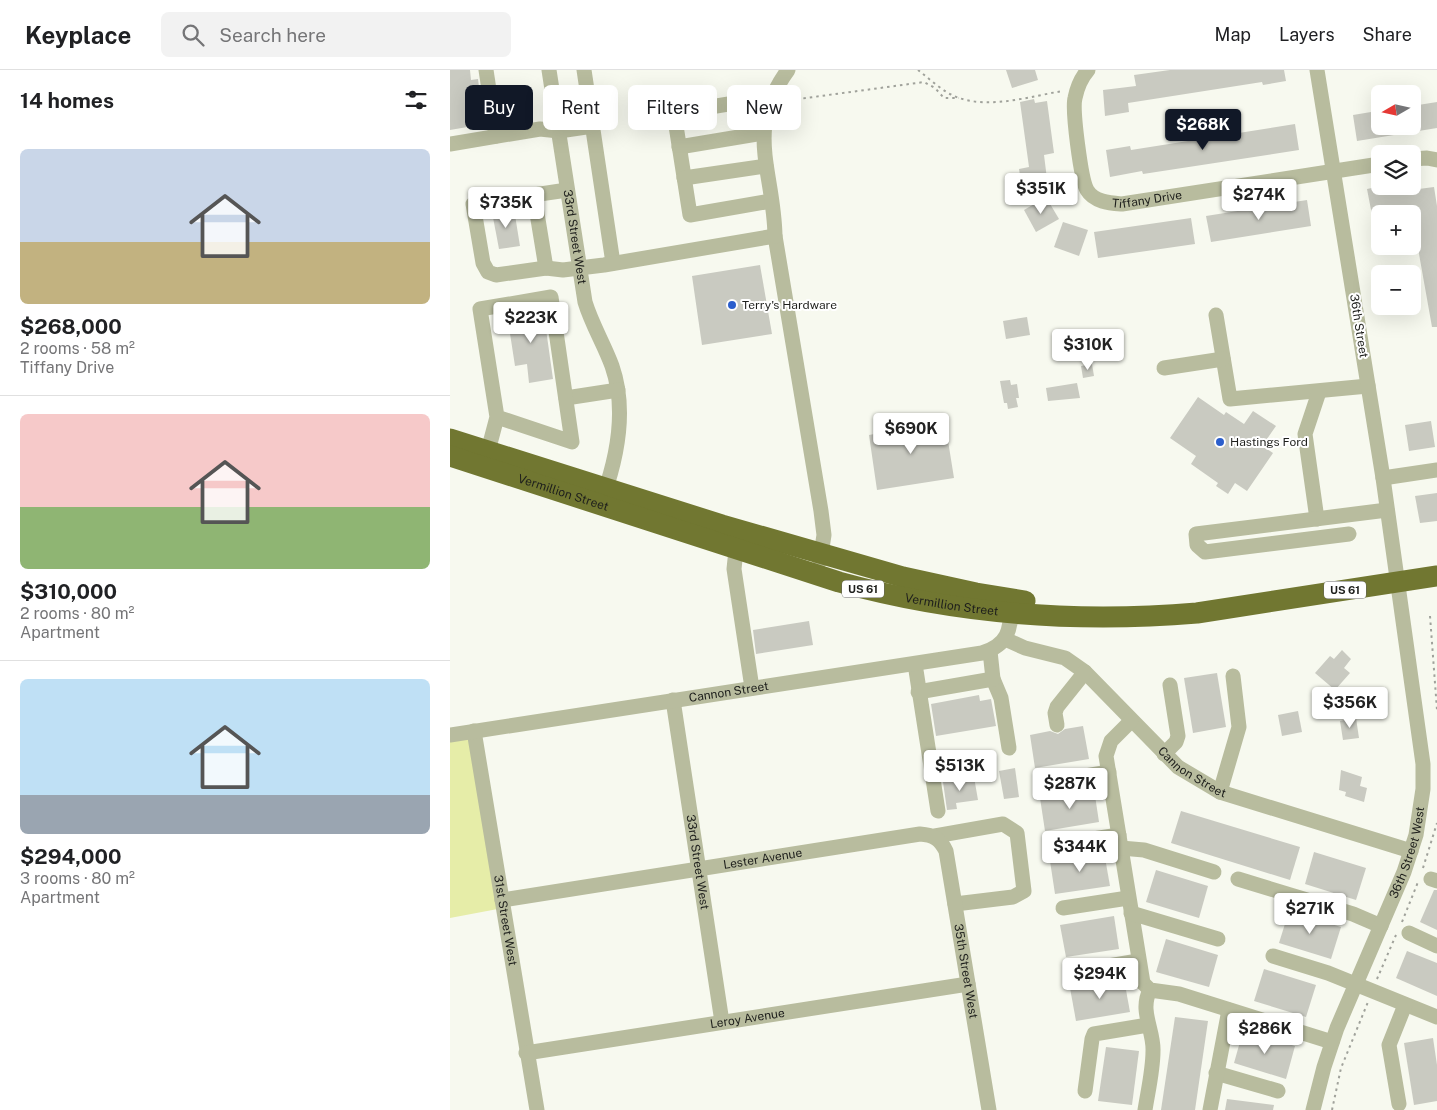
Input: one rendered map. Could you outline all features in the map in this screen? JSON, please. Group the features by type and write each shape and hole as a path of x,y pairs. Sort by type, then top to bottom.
{"highway":[{"name":"Vermillion Street","path":"450,439 488,451 736,550 889,596 1012,607 1292,598 1398,582"},
{"name":"Vermillion Street","path":"450,456 822,553 1012,607"},
{"name":"US 61","path":"1398,582 1437,576"}],"street":[{"path":"486,70 496,136"},
{"name":"33rd Street West","path":"549,70 579,267 592,324 611,365 618,390 618,442 603,496"},
{"path":"584,70 586,85"},
{"path":"778,85 788,70"},
{"name":"Tiffany Drive","path":"1088,70 1083,76 1076,92 1074,114 1083,181 1087,191 1097,199 1109,203 1122,204 1371,165"},
{"name":"36th Street","path":"1316,70 1334,171 1398,582"},
{"path":"727,103 674,113 690,215 771,201"},
{"path":"450,144 540,129 566,130"},
{"path":"593,130 613,264"},
{"path":"763,130 766,166 776,236 824,535 817,575"},
{"path":"679,147 763,133"},
{"path":"1421,158 1437,160"},
{"path":"684,178 766,166"},
{"path":"567,190 473,204 483,263 488,272 496,275 546,268 563,270 613,264 776,236"},
{"path":"534,195 546,268"},
{"path":"488,451 497,417 480,308 552,297 572,442 497,417"},
{"path":"1216,315 1230,399 1368,386"},
{"path":"1164,368 1223,359"},
{"path":"566,398 618,390"},
{"path":"1317,519 1305,434 1319,392"},
{"path":"1383,478 1437,470"},
{"path":"1349,534 1205,552 1197,545 1196,534 1387,510"},
{"path":"736,550 734,569 752,688"},
{"name":"36th Street West","path":"1313,1110 1332,1042 1411,851 1416,835 1423,789 1430,764 1398,582"},
{"path":"1005,639 1010,630 1012,607"},
{"name":"Cannon Street","path":"450,735 915,664 990,651 1005,639 1025,648 1065,658 1085,672 1178,767 1220,792 1411,851"},
{"path":"990,651 993,679 1001,698 1009,748"},
{"path":"915,664 938,811"},
{"path":"1058,726 1055,713 1056,707 1085,672"},
{"path":"1220,792 1239,727 1233,676"},
{"path":"918,692 993,679"},
{"path":"1164,754 1176,742 1178,736 1170,685"},
{"name":"33rd Street West","path":"673,700 722,1022"},
{"path":"1131,720 1111,741 1107,749 1138,961 1144,983 1150,990 1179,994 1332,1042"},
{"name":"31st Street West","path":"474,731 526,1053 537,1110"},
{"path":"1044,783 1109,772"},
{"name":"Lester Avenue","path":"502,900 920,834 935,836 1003,824 1017,833 1024,891 1013,897 955,904"},
{"name":"35th Street West","path":"935,836 942,842 946,851 989,1110"},
{"path":"1054,845 1120,841 1214,872"},
{"path":"1238,879 1353,914 1380,926"},
{"path":"1063,908 1130,906 1218,939"},
{"path":"1402,932 1437,946"},
{"path":"1273,956 1356,984 1437,1018"},
{"path":"1073,972 1138,961"},
{"name":"Leroy Avenue","path":"526,1053 968,984"},
{"path":"1145,1110 1154,1050 1148,1025 1146,997 1150,990"},
{"path":"1399,1104 1388,1045 1405,1005"},
{"path":"1210,1110 1229,1010"},
{"path":"1085,1091 1094,1034 1148,1025"},
{"path":"1216,1073 1278,1091"}],"path":[{"path":"918,70 940,88 959,98"},
{"path":"801,99 924,82 935,88 944,98 991,102 1066,91 1076,92"},
{"path":"1430,616 1437,710"},
{"path":"1332,1110 1342,1068 1372,991 1427,879 1437,823"}],"green space":[{"path":"474,731 503,908 450,918 450,735"}],"building":[{"path":"450,70 470,70 471,80 478,79 479,85 465,85 465,127 450,130"},
{"path":"1006,70 1035,70 1038,80 1012,88"},
{"path":"1170,70 1284,70 1286,81 1263,85 1262,82 1128,103 1129,112 1105,116 1103,90 1136,86 1134,75"},
{"path":"1034,99 1035,103 1047,101 1054,153 1044,155 1048,187 1041,188 1043,191 1023,194 1019,169 1029,167 1020,102"},
{"path":"1437,102 1437,128 1421,131 1421,105"},
{"path":"1371,112 1371,135 1394,135 1357,141 1353,115"},
{"path":"1295,124 1299,150 1143,174 1142,171 1110,177 1106,150 1130,146 1131,150"},
{"path":"1434,187 1437,206 1437,327 1432,327 1419,255 1421,255 1421,205 1371,205 1371,210 1367,189 1371,188 1371,195 1421,195 1421,189"},
{"path":"1046,197 1059,219 1036,232 1024,210"},
{"path":"1307,200 1311,226 1211,242 1206,216"},
{"path":"514,209 520,246 499,249 492,212"},
{"path":"1191,218 1195,244 1098,258 1094,232"},
{"path":"1063,222 1088,230 1079,256 1054,247"},
{"name":"Terry's Hardware","path":"760,265 772,334 702,345 692,276"},
{"path":"543,308 553,379 529,383 527,364 515,366 507,314"},
{"path":"1027,317 1030,335 1006,339 1003,321"},
{"path":"1092,364 1094,376 1083,378 1081,366"},
{"path":"1010,380 1011,385 1017,384 1019,398 1016,398 1018,407 1008,409 1007,403 1004,403 1000,381"},
{"path":"1077,383 1080,398 1048,401 1046,388"},
{"name":"Hastings Ford","path":"1198,397 1224,415 1226,412 1244,424 1253,411 1276,426 1262,446 1273,453 1247,491 1235,483 1228,494 1216,486 1218,483 1191,464 1196,456 1170,438"},
{"path":"912,417 913,427 945,422 954,478 877,490 869,435 896,430 895,419"},
{"path":"1431,421 1435,447 1409,451 1405,425"},
{"path":"1437,493 1437,521 1420,523 1415,496"},
{"path":"809,621 813,645 756,654 753,630"},
{"path":"1342,650 1351,659 1344,668 1350,673 1335,690 1315,673 1330,656 1334,659"},
{"path":"1217,673 1226,727 1193,733 1184,678"},
{"path":"979,695 980,701 991,699 996,726 936,736 931,704"},
{"path":"1298,711 1302,732 1282,736 1278,715"},
{"path":"1356,718 1359,738 1343,740 1340,721"},
{"path":"1083,726 1089,759 1035,768 1030,735 1050,731 1058,734 1065,729"},
{"path":"1015,768 1019,797 1004,799 999,771"},
{"path":"1341,770 1362,777 1360,786 1367,788 1364,802 1345,796 1346,792 1339,790"},
{"path":"974,777 978,800 956,803 957,809 947,810 943,782"},
{"path":"1094,789 1099,822 1045,831 1040,798"},
{"path":"1181,811 1300,847 1290,880 1171,843"},
{"path":"1104,852 1110,886 1055,894 1050,861"},
{"path":"1314,852 1366,868 1356,900 1305,884"},
{"path":"1156,870 1208,886 1199,918 1146,902"},
{"path":"1434,890 1437,890 1437,930 1420,922"},
{"path":"1289,911 1341,927 1331,959 1279,943"},
{"path":"1114,916 1119,949 1066,957 1060,925"},
{"path":"1166,939 1218,955 1209,987 1156,972"},
{"path":"1407,951 1437,963 1437,996 1396,978"},
{"path":"1264,969 1316,985 1306,1017 1254,1001"},
{"path":"1124,979 1130,1012 1076,1021 1070,988"},
{"path":"1175,1017 1208,1021 1195,1110 1161,1110"},
{"path":"1243,1031 1295,1046 1286,1079 1234,1063"},
{"path":"1433,1038 1437,1065 1437,1101 1414,1105 1404,1043"},
{"path":"1106,1047 1139,1051 1132,1105 1098,1101"},
{"path":"1227,1099 1274,1105 1273,1110 1225,1110"}],"place":[{"name":"Terry's Hardware","path":"732,305"},
{"name":"Hastings Ford","path":"1220,442"}]}
